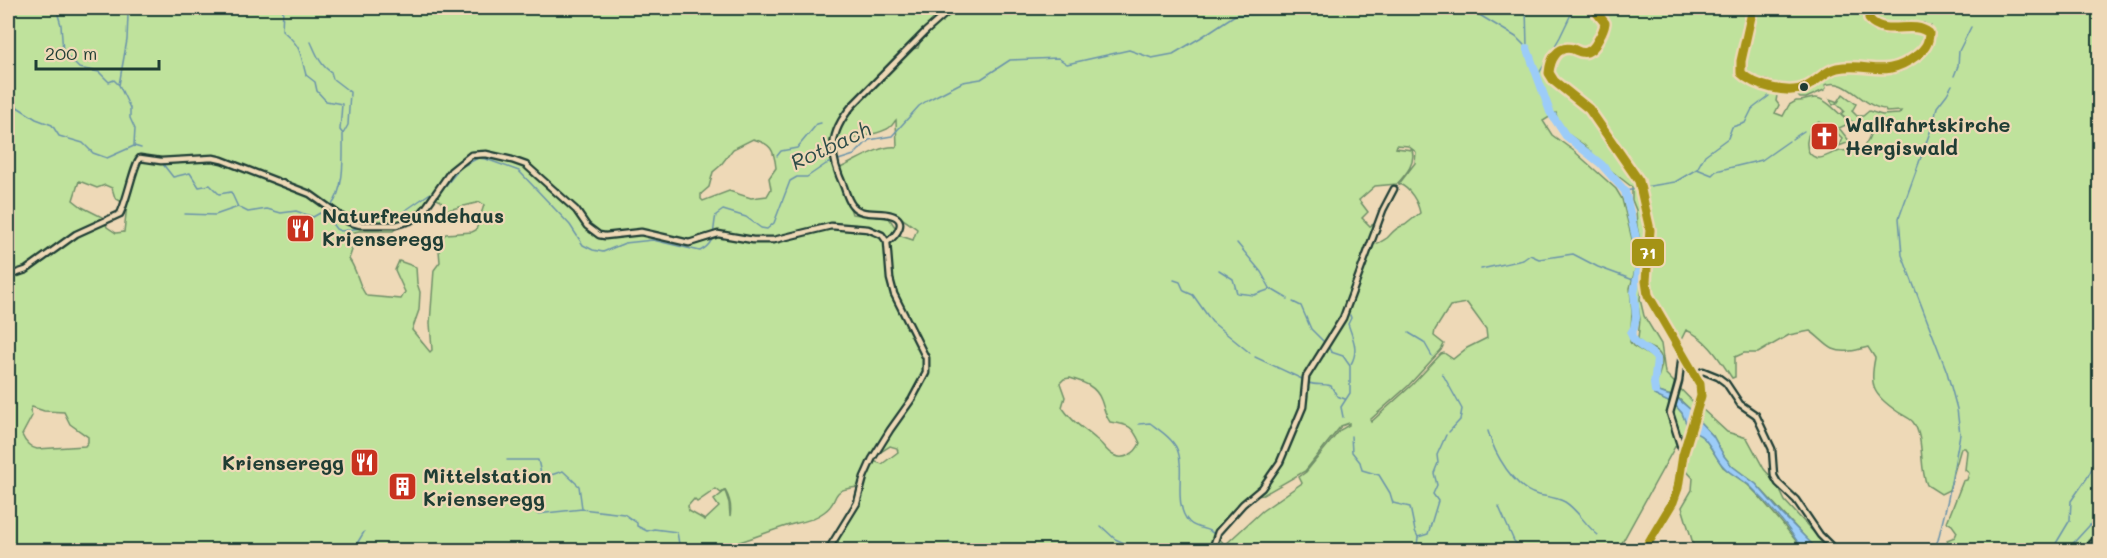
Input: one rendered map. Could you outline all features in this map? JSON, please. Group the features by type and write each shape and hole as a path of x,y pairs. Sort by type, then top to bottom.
{"street":[{"path":"887,242 897,234 900,225 897,218 892,215 866,212 852,205 840,179 832,143 834,135 843,117 925,32 952,8"},
{"path":"1593,8 1604,21 1603,33 1593,48 1588,52 1567,48 1556,52 1551,61 1549,73 1554,81 1588,109 1629,165 1642,188 1650,230 1646,290 1700,384 1701,396 1683,455 1678,488 1673,502 1644,550"},
{"path":"1753,8 1740,61 1741,73 1752,81 1793,91 1809,86 1824,73 1837,68 1884,70 1898,68 1913,59 1928,45 1929,33 1923,28 1875,26 1869,19 1869,8"},
{"path":"8,276 26,270 76,234 120,214 131,184 136,161 141,158 161,161 213,158 222,160 310,194 353,224 404,224 422,213 450,171 465,158 471,155 486,154 526,165 550,185 599,235 641,232 689,243 718,234 753,240 774,240 831,225 868,229 882,235 887,242 890,279 894,294 926,358 926,373 912,399 872,459 864,477 858,503 828,550"},
{"path":"1212,550 1218,532 1243,504 1262,488 1280,462 1303,407 1306,377 1343,318 1386,203 1394,189"},
{"path":"1682,353 1681,371 1670,413 1683,455"},
{"path":"1695,375 1703,371 1718,377 1726,383 1740,404 1756,415 1771,445 1772,471 1778,483 1796,500 1820,535 1835,550"},
{"path":"2086,550 2100,536"}],"green space":[{"path":"8,8 1591,8 1603,24 1597,39 1586,50 1568,46 1553,52 1547,61 1546,78 1586,109 1638,182 1648,238 1640,299 1644,316 1661,344 1665,373 1696,405 1693,412 1678,398 1659,392 1656,386 1662,364 1661,356 1638,339 1640,319 1636,291 1642,251 1636,210 1632,200 1632,187 1604,165 1584,145 1565,132 1558,123 1556,113 1543,121 1552,135 1574,151 1616,189 1622,199 1635,251 1635,270 1630,288 1632,313 1630,342 1654,358 1652,390 1654,395 1675,405 1682,413 1688,427 1683,448 1682,444 1677,443 1618,550 829,550 856,509 865,477 873,461 882,464 898,452 897,448 890,446 876,455 895,423 878,444 859,487 842,490 830,507 817,517 730,545 730,550 8,550","holes":["940,18 941,21 920,42 918,48 910,49 853,106 836,131 834,142 880,132 890,127 896,120 897,147 883,148 840,168 852,203 862,209 888,211 899,216 917,229 913,240 901,236 889,218 852,214 831,151 832,135 848,108","753,139 768,145 774,156 776,168 769,178 771,189 767,196 751,198 729,191 703,201 701,194 709,187 713,172 733,149","1397,145 1408,146 1416,152 1415,163 1399,184 1413,196 1420,213 1385,239 1372,245 1347,313 1323,351 1324,356 1319,358 1307,377 1305,404 1282,462 1256,496 1263,495 1305,471 1341,426 1349,423 1349,425 1340,430 1306,472 1299,477 1302,483 1262,511 1225,545 1217,536 1218,531 1235,510 1264,484 1278,464 1301,409 1305,377 1342,318 1378,222 1370,226 1362,218 1368,212 1359,200 1375,186 1397,184 1411,164 1412,150 1396,148","79,181 97,188 105,185 112,188 115,198 127,205 124,232 116,233 107,227 104,218 73,200","430,196 441,201 443,207 448,210 480,202 484,205 476,230 446,234 438,239 440,262 434,270 430,323 432,350 430,352 412,330 419,310 420,292 416,267 399,261 395,270 405,292 401,299 367,296 349,259 352,250 346,240 350,233 359,231 393,231 422,207","1467,303 1486,329 1487,338 1467,348 1453,359 1444,353 1441,354 1412,385 1371,422 1370,420 1408,386 1441,350 1444,344 1434,336 1435,330 1450,306","1070,378 1092,388 1099,395 1110,422 1126,425 1135,433 1140,443 1136,450 1129,455 1117,457 1073,421 1062,407 1065,397 1060,383","32,407 44,411 64,412 70,424 88,437 88,442 85,446 37,449 28,444 22,435 32,416 30,411","716,489 721,493 725,490 730,502 730,516 725,491 714,500 719,507 705,520 689,511 688,506 694,499 697,502"]},
{"path":"1596,8 1868,8 1867,21 1876,29 1919,28 1925,31 1928,37 1923,47 1904,62 1894,66 1884,68 1832,67 1811,83 1795,87 1758,81 1758,84 1778,90 1776,101 1779,105 1775,113 1783,116 1789,105 1796,101 1815,98 1829,104 1850,123 1839,128 1850,142 1839,146 1842,138 1834,130 1819,122 1814,125 1808,135 1807,147 1809,153 1819,158 1843,151 1861,151 1871,131 1871,124 1858,122 1856,124 1841,114 1844,111 1836,103 1833,105 1830,99 1838,102 1843,94 1856,104 1852,111 1857,116 1863,116 1869,111 1882,115 1899,114 1901,111 1886,112 1885,109 1869,104 1848,88 1833,83 1825,85 1824,90 1806,98 1800,98 1797,95 1808,90 1824,75 1835,70 1878,71 1901,67 1926,49 1931,40 1931,26 1878,25 1871,17 1872,8 2099,8 2100,528 2081,550 1950,550 1947,540 1955,537 1957,532 1947,522 1963,481 1967,480 1969,473 1965,470 1967,451 1961,448 1949,490 1941,494 1927,485 1917,429 1912,421 1890,406 1875,390 1873,376 1875,358 1868,347 1842,351 1830,348 1810,331 1789,335 1758,353 1744,353 1735,357 1735,377 1732,378 1712,350 1700,338 1686,330 1680,342 1678,341 1653,300 1648,287 1653,229 1643,184 1591,108 1560,83 1552,73 1552,65 1560,52 1587,54 1602,40 1607,25 1604,16"},
{"path":"1701,408 1727,432 1747,438 1764,469 1777,484 1785,501 1830,550 1818,550 1813,546 1756,484 1732,466 1713,436 1697,419"},
{"path":"1695,433 1702,435 1723,467 1758,495 1803,550 1695,550 1682,507 1692,490 1693,478 1684,468 1691,436"}],"water":[{"path":"1656,381 1659,392 1678,399 1693,412 1713,436 1732,466 1756,484 1818,550 1803,550 1771,508 1750,486 1720,463 1708,443 1700,435 1695,433 1691,436 1682,413 1675,405 1654,395 1651,382"}],"waterway":[{"path":"56,8 61,25 63,52 79,68 99,72 109,82 114,80 118,84"},
{"path":"123,8 128,15 127,40 119,85 130,108 130,118 135,129 134,145"},
{"path":"283,8 282,30 299,50 306,75 315,82 317,91 326,101 342,104 341,182 336,199 331,206"},
{"name":"Rotbach","path":"438,192 461,167 478,158 486,159 519,171 570,225 583,245 593,250 603,252 625,243 653,240 700,251 709,244 713,236 716,215 723,210 746,217 761,228 767,229 774,223 790,181 797,177 807,177 826,164 854,155 869,140 892,136 919,106 928,100 963,82 981,79 1010,60 1058,58 1067,64 1129,50 1152,58 1173,54 1235,15 1270,14 1291,8"},
{"name":"Rotbach","path":"1468,8 1516,37 1527,48"},
{"path":"1526,8 1527,47"},
{"path":"1537,77 1574,8"},
{"path":"1954,76 1958,66 1959,51 1971,27"},
{"path":"311,42 321,62 331,72 333,79 350,92 348,125 343,134"},
{"path":"1527,48 1550,112 1566,136 1601,164 1625,191 1639,251 1634,293 1636,317 1631,333 1635,341 1657,359 1655,391"},
{"path":"1933,550 1938,540 1948,499 1960,434 1957,409 1947,372 1902,255 1899,218 1937,107 1952,85"},
{"path":"1697,169 1705,155 1728,138 1732,127 1745,123 1752,109 1769,96"},
{"path":"8,101 36,119 52,125 59,136 83,143 93,153 107,158 134,146 141,148"},
{"path":"777,156 781,151 797,148 817,124 821,123"},
{"path":"1792,139 1804,131"},
{"path":"1644,187 1675,182 1697,169 1712,175 1716,171 1762,160 1789,141"},
{"path":"162,163 173,177 190,173 199,187 210,185 219,194 231,192 238,207"},
{"path":"1625,191 1637,189"},
{"name":"Rotbach","path":"393,219 433,193"},
{"name":"Rotbach","path":"185,214 215,215 238,207 248,212 267,209 281,213 296,211 313,217 320,213 324,216 328,210"},
{"name":"Rotbach","path":"328,218 336,229 341,231 387,227"},
{"path":"1237,243 1261,272 1270,288"},
{"path":"1481,269 1523,260 1530,255 1539,259 1573,254 1598,267 1636,281"},
{"path":"2100,258 2095,284 2100,311"},
{"path":"1219,270 1233,279 1237,293 1254,295 1271,289 1288,299"},
{"path":"1174,280 1180,282 1184,291 1193,295 1212,322 1250,353"},
{"path":"1293,302 1301,306 1311,329 1324,342"},
{"path":"1350,315 1348,324 1355,349 1351,364"},
{"path":"1409,333 1424,342 1432,356"},
{"path":"1329,348 1331,352 1343,356 1350,366 1350,393 1341,407 1343,417"},
{"path":"1255,357 1302,379"},
{"path":"1442,373 1462,409 1460,420 1449,432"},
{"path":"1309,383 1331,386 1337,396 1345,399"},
{"path":"1139,424 1150,423 1175,445 1179,457 1180,496 1184,515 1192,525 1214,534"},
{"path":"1488,431 1500,459 1521,486 1538,495 1565,502 1598,535"},
{"path":"1418,537 1428,534 1438,501 1433,494 1437,485 1434,473 1438,463 1437,455 1446,435"},
{"path":"1351,436 1352,452 1360,462 1362,470 1379,475 1393,503 1410,507 1418,537 1418,550"},
{"path":"2052,550 2070,520 2071,501 2087,478 2100,453"},
{"path":"507,460 538,460 542,478 563,471 579,486 582,508"},
{"path":"1499,507 1514,541 1523,550"},
{"path":"537,514 582,509 624,514 637,523 637,526 647,531 654,529 677,532 680,550"},
{"path":"2067,550 2100,514"},
{"path":"1101,526 1115,539 1140,550"},
{"path":"353,550 364,532"},
{"path":"949,541 961,550"},
{"path":"1218,541 1225,550"},
{"path":"987,545 995,550"},
{"path":"1372,545 1374,550"},
{"path":"1612,546 1616,548"}],"transit line":[{"name":"71","path":"1593,8 1605,23 1595,45 1585,53 1567,48 1559,51 1551,63 1549,73 1554,81 1589,109 1639,181 1650,230 1646,281 1648,295 1700,384 1701,396 1683,455 1678,488 1673,502 1644,550"},
{"name":"71","path":"1753,8 1741,61 1741,73 1754,82 1781,90 1806,87 1837,68 1886,69 1895,67 1916,56 1925,46 1929,33 1915,28 1883,27 1869,19 1869,8"}],"place":[{"name":"Wallfahrtskirche Hergiswald","path":"1824,137"},
{"name":"Naturfreundehaus Krienseregg","path":"301,228"},
{"name":"Krienseregg","path":"365,463"},
{"name":"Mittelstation Krienseregg","path":"402,487"}]}
